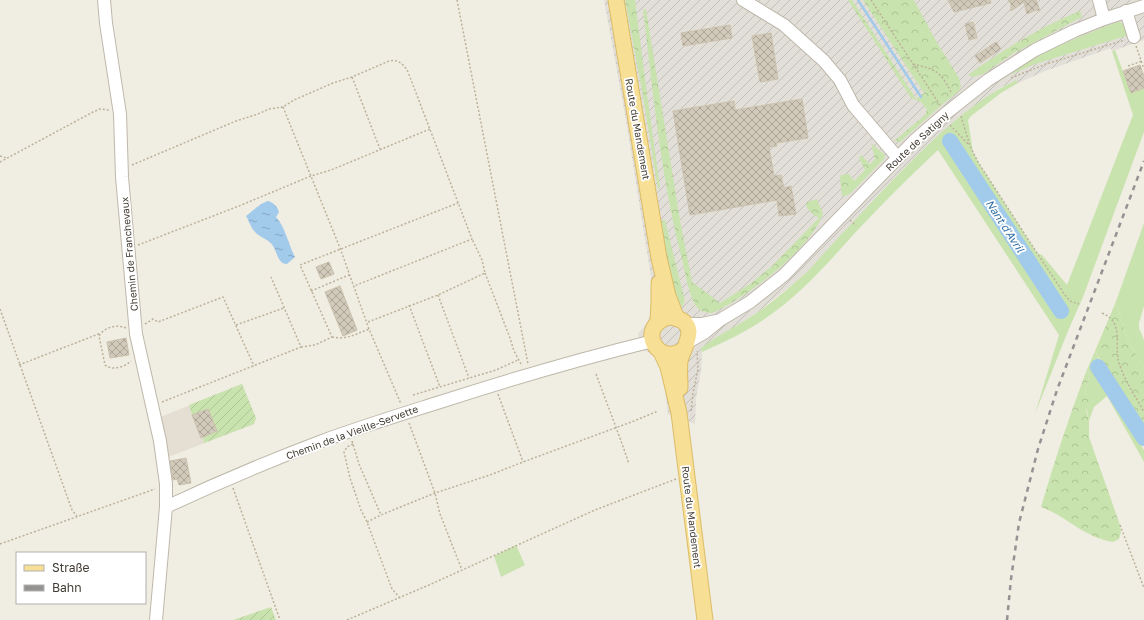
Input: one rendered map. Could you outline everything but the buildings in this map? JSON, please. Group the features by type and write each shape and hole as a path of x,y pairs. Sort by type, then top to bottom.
{"main road":[{"name":"Route du Mandement","path":"616,0 659,258 668,296 681,321"},
{"name":"Route du Mandement","path":"658,322 659,258"},
{"path":"667,318 681,321 689,335 689,347 672,354 657,346 652,332 658,322 667,318"},
{"name":"Route du Mandement","path":"657,346 670,372 685,413"},
{"name":"Route du Mandement","path":"689,347 679,370 685,413 687,476 705,620"}],"street":[{"name":"Chemin de Franchevaux","path":"104,0 106,23 120,114 122,178 136,332 160,441 165,477 166,507"},
{"path":"743,0 794,33 828,65 840,80 853,105 898,158"},
{"path":"1099,0 1104,19"},
{"name":"Route de Satigny","path":"689,347 720,320 750,302 784,276 898,158 946,118 988,80 1035,50 1074,31 1126,11 1144,6"},
{"path":"1126,11 1134,37"},
{"name":"Route de Satigny","path":"681,321 702,324 720,320"},
{"name":"Chemin de la Vieille-Servette","path":"166,507 322,441 405,413 495,384 590,356 657,346"},
{"path":"156,620 166,507"}],"path":[{"path":"457,0 528,375"},
{"path":"871,0 913,64 954,131 970,146"},
{"path":"1011,79 1046,64 1134,37 1144,69"},
{"path":"122,178 129,167 133,164 236,121 269,109 283,107 294,100 389,61 397,61 403,65 408,72 472,239 482,260 485,273 518,360 528,375"},
{"path":"1128,66 1142,62"},
{"path":"913,64 940,74 951,92"},
{"path":"352,77 380,149"},
{"path":"283,107 340,248 369,328 405,413 435,494 440,514 462,570"},
{"path":"0,162 93,112 100,109 109,110"},
{"path":"961,116 970,146 986,176 1065,295 1070,300 1079,304"},
{"path":"128,249 207,217 240,206 311,176 331,170 430,129"},
{"path":"0,156 7,158"},
{"path":"332,337 300,265 340,248 458,203"},
{"path":"354,286 472,239"},
{"path":"367,322 438,295 485,273"},
{"path":"312,291 349,275"},
{"path":"271,277 301,348"},
{"path":"438,295 469,378"},
{"path":"20,365 101,333 111,327 121,326 136,332 153,319 158,322 223,297 254,366"},
{"path":"409,305 440,387"},
{"path":"236,325 284,308"},
{"path":"0,309 72,510 77,516"},
{"path":"1102,313 1108,316 1115,325 1117,352 1120,366 1128,385 1144,412"},
{"path":"152,406 301,348 315,345 332,337 341,339 348,337 369,328"},
{"path":"101,333 99,336 106,365 108,367 114,368 128,364 140,353"},
{"path":"685,413 693,393 698,369 689,347"},
{"path":"413,395 496,370 518,360"},
{"path":"596,374 629,464"},
{"path":"495,384 523,462"},
{"path":"367,522 435,494 490,475 658,411"},
{"path":"381,515 359,464 353,444 346,449 344,455 350,478 392,589 400,598"},
{"path":"347,620 400,598 594,510 667,482 687,476"},
{"path":"230,479 280,620"},
{"path":"0,544 153,489"},
{"path":"1120,525 1144,588"}],"shaded area":[{"path":"604,0 1144,0 1144,40 1112,51 1111,48 1045,71 1018,83 1016,80 1000,88 960,116 905,168 808,271 758,312 701,348 701,371 696,398 695,424 668,414 662,367 655,357 643,350 638,334 647,323 652,309 652,283 626,120"},
{"path":"242,384 256,418 254,424 166,458 158,418"}],"green space":[{"path":"625,0 635,0 647,94 643,96"},
{"path":"848,0 852,0 916,99 924,93 863,0 914,0 936,41 959,78 961,87 959,91 900,142 894,141 925,115 927,110 921,102 911,98"},
{"path":"643,9 646,10 680,220 692,282 720,303 750,284 772,266 819,218 807,208 807,202 817,199 823,214 816,228 805,243 791,257 759,285 712,313 705,312 697,308 692,297 668,198 658,135"},
{"path":"1080,11 1082,17 1014,53 983,74 973,77 968,75 1022,40 1065,17"},
{"path":"1117,22 1124,24 1129,35 1035,64 1012,74 1012,72 1024,64 1050,50"},
{"path":"1115,50 1131,93 1144,88 1144,132 1083,297 1035,414 1059,335 938,150 885,202 802,289 778,309 751,328 702,352 701,348 765,307 808,271 891,182 949,125 981,101 1016,80 1018,83 1001,93 968,120 973,152 1037,253 1042,255 1067,285 1133,115 1112,51","holes":["952,136 1063,306 1058,316 946,143 952,138"]},
{"path":"647,94 660,188 658,189 643,96"},
{"path":"871,143 885,155 884,159 851,193 842,196 841,175 849,174 854,181 865,170 859,158 861,155 870,164 875,159"},
{"path":"665,220 685,301 682,307 670,276 661,221"},
{"path":"1144,223 1144,306 1139,328 1144,340 1144,369 1126,336 1117,305 1115,304"},
{"path":"1115,304 1117,305 1126,336 1144,369 1144,430 1095,351"},
{"path":"1095,351 1100,361 1096,372 1144,450 1144,462 1107,396 1094,407 1089,421 1084,396 1090,373 1086,372"},
{"path":"1086,372 1090,373 1084,396 1091,402 1086,410 1089,421 1089,437 1120,525 1121,532 1119,539 1113,542 1093,536 1041,507 1062,440"},
{"path":"242,384 256,418 254,424 204,443 203,437 217,431 208,409 192,415 189,405"},
{"path":"516,545 525,565 501,577 494,556"},
{"path":"271,607 276,620 233,620"}],"water":[{"path":"268,201 275,205 279,212 276,217 285,231 295,257 287,264 280,260 271,243 257,234 246,216 261,204"}],"waterway":[{"name":"Nant d'Avril","path":"858,0 921,97"},
{"name":"Nant d'Avril","path":"950,141 1061,311"},
{"name":"Nant d'Avril","path":"1098,367 1144,438"}],"railway":[{"path":"1007,620 1019,523 1038,449 1057,390 1144,161"}]}
